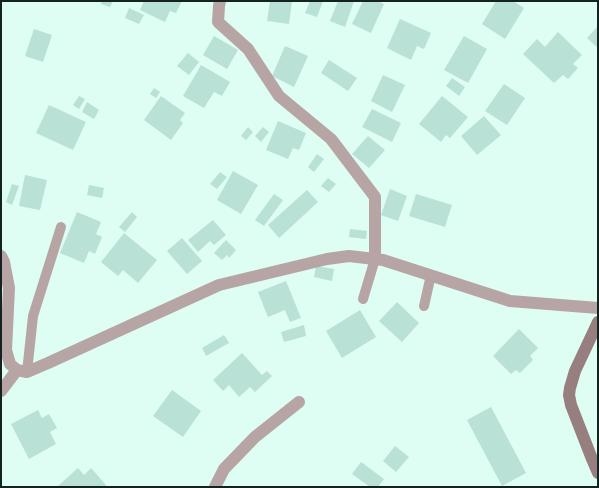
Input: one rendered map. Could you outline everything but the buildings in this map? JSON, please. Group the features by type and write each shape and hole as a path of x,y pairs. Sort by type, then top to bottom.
{"street":[{"path":"220,1 218,22 248,48 279,96 331,139 375,197 375,259"},
{"path":"1,256 4,262 9,288 6,350 10,364 22,371"},
{"path":"1,391 22,371 48,363 219,285 327,259 349,256 383,260 510,301 598,308"},
{"path":"598,322 575,371 569,395 571,405 598,473"},
{"path":"215,487 224,469 256,437 300,402"}],"lane":[{"path":"22,371 33,316 61,227"},
{"path":"363,299 375,259"},
{"path":"424,306 431,275"}]}
